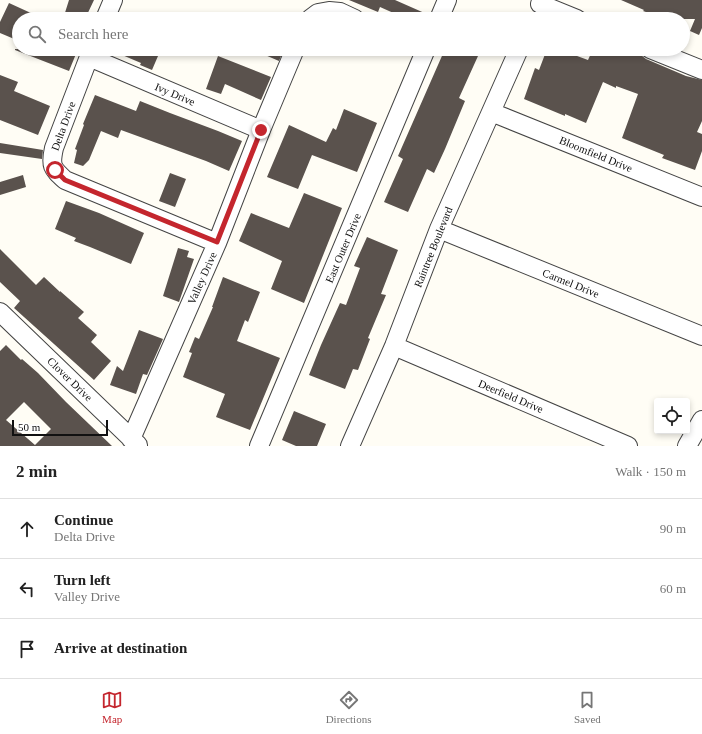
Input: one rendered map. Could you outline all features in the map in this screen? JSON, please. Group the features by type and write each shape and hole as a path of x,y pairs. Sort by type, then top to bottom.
{"street":[{"path":"108,12 113,0"},
{"path":"442,12 447,0"},
{"path":"538,8 552,12"},
{"path":"329,12 340,12"},
{"name":"Delta Drive","path":"90,56 54,148 51,160 55,170 65,180 217,242"},
{"name":"Ivy Drive","path":"98,56 261,130"},
{"name":"Valley Drive","path":"135,442 291,56"},
{"name":"East Outer Drive","path":"259,446 422,56"},
{"name":"Raintree Boulevard","path":"350,446 394,346 439,230 517,56"},
{"path":"667,56 702,70"},
{"name":"Bloomfield Drive","path":"491,112 702,197"},
{"name":"Carmel Drive","path":"439,230 702,336"},
{"name":"Clover Drive","path":"0,312 135,442"},
{"name":"Deerfield Drive","path":"394,346 628,446"},
{"path":"687,446 702,420"}],"building":[{"path":"69,0 94,0 88,12 65,12"},
{"path":"349,0 395,0 422,12 391,12 380,7 378,12"},
{"path":"621,0 702,0 702,28 699,35 690,31 695,19 690,19 690,12 646,12 643,11 644,10"},
{"path":"9,3 29,12 12,12 12,38 0,33 0,22"},
{"path":"30,56 75,56 69,71"},
{"path":"124,56 158,56 152,70 140,65 141,63"},
{"path":"218,56 271,77 261,100 225,84 221,94 206,89"},
{"path":"267,56 281,56 279,61"},
{"path":"442,56 478,56 459,98 465,101 445,149 434,173 427,169 408,212 384,202 403,159 398,156"},
{"path":"544,56 577,56 588,60 590,56 642,56 686,76 702,80 702,121 697,132 702,134 702,151 695,170 662,158 664,155 622,138 638,94 616,86 616,88 603,82 586,123 524,99 535,68 539,70"},
{"path":"0,75 18,82 14,91 50,106 38,135 0,120"},
{"path":"95,95 136,111 140,101 242,141 229,171 121,130 118,138 101,131 89,160 83,166 74,163 77,150 75,149"},
{"path":"344,109 377,123 357,172 312,155 298,189 267,177 289,125 326,142 333,128 336,130"},
{"path":"0,143 43,150 42,159 0,153"},
{"path":"170,173 186,179 175,207 159,201"},
{"path":"23,175 26,187 0,195 0,182"},
{"path":"304,193 342,208 304,303 271,289 282,261 239,241 251,213 289,228"},
{"path":"66,201 99,213 144,233 131,264 74,241 76,238 55,229"},
{"path":"367,237 398,250 381,294 386,295 368,338 370,339 358,370 353,369 345,389 309,375 340,303 346,305 360,268 354,266"},
{"path":"178,248 189,251 187,257 194,259 179,302 163,296"},
{"path":"0,249 36,285 44,277 84,312 78,318 97,335 91,342 111,361 94,380 14,308 20,301 0,282"},
{"path":"223,277 260,292 248,322 245,320 237,341 280,358 250,430 216,417 225,394 183,377 192,353 189,352 195,337 199,339 213,307"},
{"path":"139,330 163,339 147,375 143,374 136,394 110,385 117,366 123,371"},
{"path":"6,345 21,360 22,359 38,373 112,446 0,446 0,351","holes":["24,402 51,429 35,445 6,420"]},
{"path":"294,411 326,424 317,446 296,446 282,440"}],"route":[{"path":"55,170 65,180 217,242 261,130"}]}
